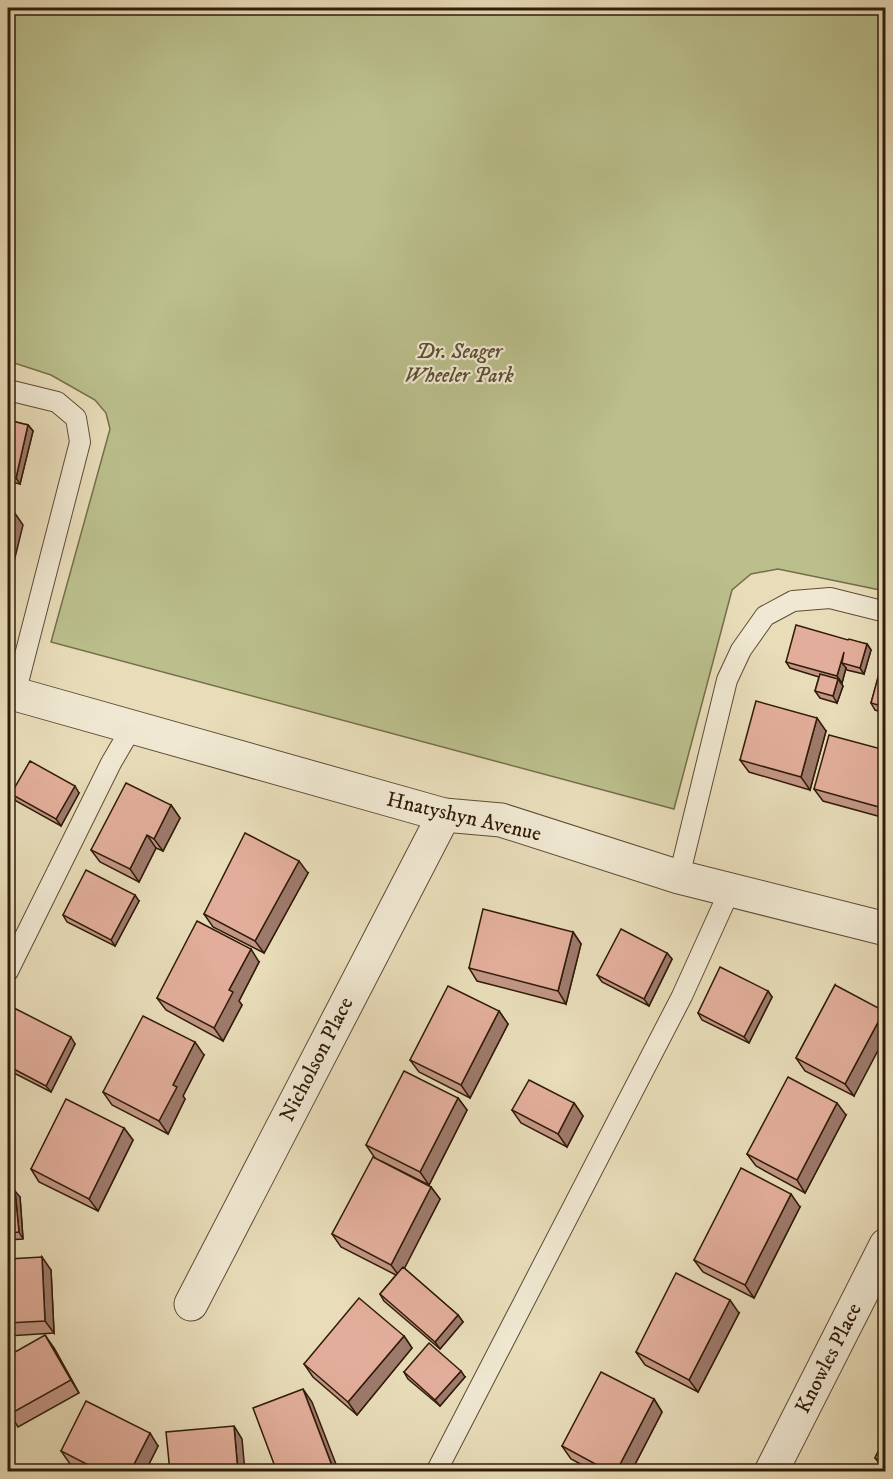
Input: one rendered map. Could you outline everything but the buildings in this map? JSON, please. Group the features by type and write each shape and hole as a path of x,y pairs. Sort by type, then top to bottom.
{"street":[{"name":"Hnatyshyn Avenue","path":"11,693 444,815 501,820 679,877 885,929"},
{"name":"Nicholson Place","path":"190,1304 444,815"},
{"name":"Knowles Place","path":"771,1472 885,1245"}],"lane":[{"path":"8,390 57,402 76,418 80,442 11,693"},
{"path":"679,877 727,680 741,650 765,616 793,601 830,598 885,612"},
{"path":"8,971 111,763 132,727"},
{"path":"436,1472 682,996 730,890"}],"green space":[{"name":"Dr. Seager Wheeler Park","path":"8,8 885,8 885,591 778,569 751,574 732,590 674,809 51,642 110,429 106,413 95,400 51,375 8,361"}]}
